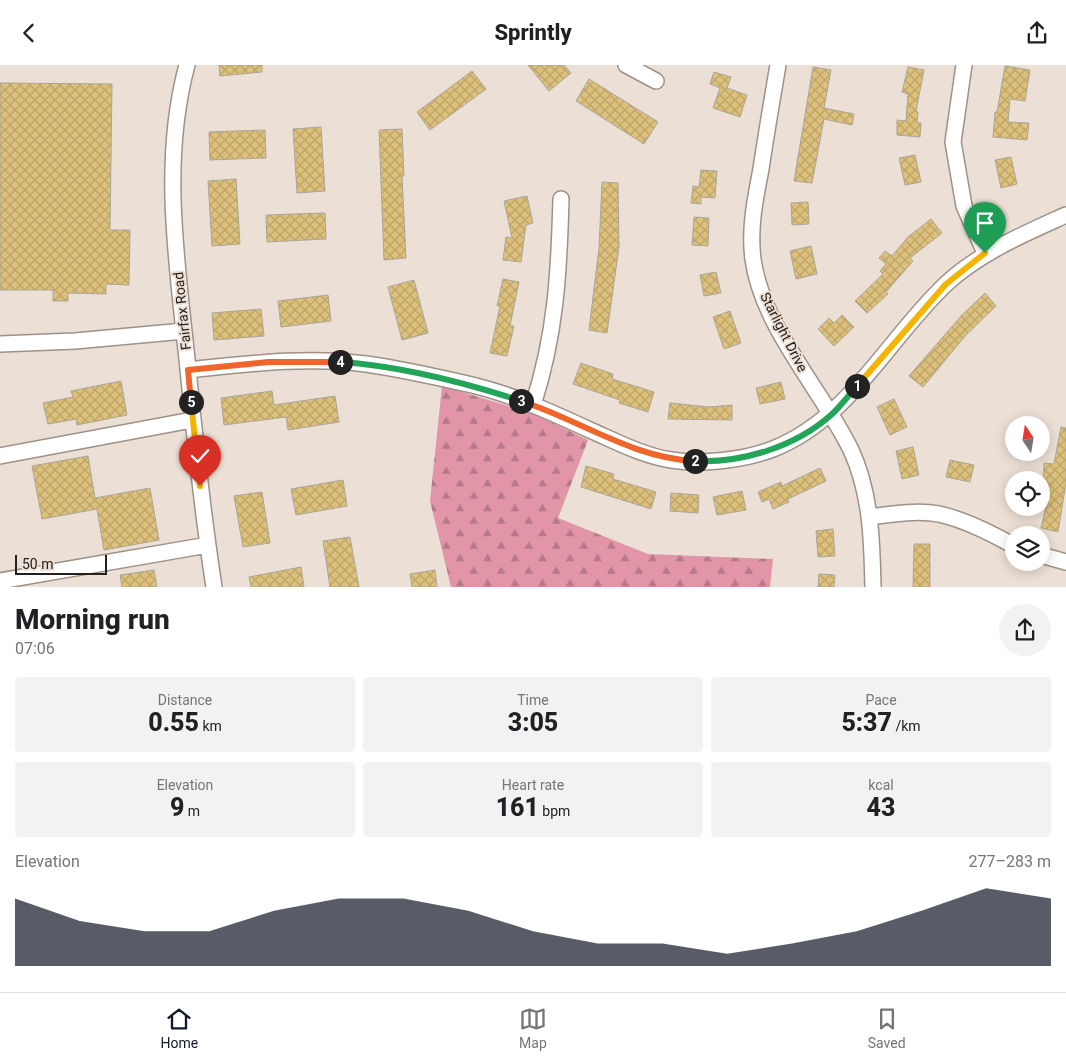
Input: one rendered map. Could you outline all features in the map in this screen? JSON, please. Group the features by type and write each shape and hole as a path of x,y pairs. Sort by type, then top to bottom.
{"street":[{"name":"Fairfax Road","path":"187,65 175,129 173,174 175,239 192,420 214,587"},
{"path":"626,65 656,81"},
{"name":"Starlight Drive","path":"777,65 751,229 753,261 763,295 775,320 851,451 866,497 870,517 873,587"},
{"path":"964,65 953,142 964,205 985,253"},
{"path":"533,405 545,369 557,294 562,199"},
{"path":"188,370 276,361 361,363 476,386 533,405 642,452 671,460 698,461 737,458 772,449 804,434 831,415 946,284 985,253 1066,215"},
{"path":"0,344 75,341 184,331"},
{"path":"0,456 192,420"},
{"path":"870,517 905,513 938,514 966,522 1005,542"},
{"path":"0,581 208,545"},
{"path":"1050,558 1066,562"}],"green space":[{"path":"442,386 535,414 588,440 558,518 648,554 773,559 770,587 451,587 430,501"}],"building":[{"path":"219,65 262,65 262,72 220,76"},
{"path":"528,65 564,65 571,73 549,91"},
{"path":"1005,66 1030,70 1025,101 1010,99 1008,122 1029,123 1027,140 993,137 995,112 997,112"},
{"path":"813,67 831,70 824,108 854,114 852,125 824,119 812,183 794,181"},
{"path":"908,67 924,70 916,111 918,112 917,123 921,123 920,137 897,135 897,120 906,121 908,94 902,92"},
{"path":"472,71 486,89 430,130 417,112"},
{"path":"714,72 731,77 727,88 747,95 740,117 713,108 720,88 710,84"},
{"path":"589,79 658,122 644,144 576,101"},
{"path":"0,83 112,84 110,230 130,230 129,285 106,284 106,294 68,293 68,301 53,301 53,290 0,290"},
{"path":"321,127 325,191 297,193 293,129"},
{"path":"402,129 406,258 384,260 379,130"},
{"path":"265,130 266,158 210,160 209,132"},
{"path":"915,155 921,182 905,185 899,158"},
{"path":"1011,157 1017,184 1001,188 995,160"},
{"path":"701,170 717,171 715,198 701,197 701,204 691,203 693,186 699,187"},
{"path":"236,179 240,244 212,246 208,181"},
{"path":"602,182 618,183 619,247 607,333 589,330 599,248"},
{"path":"527,196 533,223 526,225 521,262 503,260 506,237 512,238 504,201"},
{"path":"808,202 809,224 792,225 791,203"},
{"path":"325,213 326,239 267,242 266,215"},
{"path":"694,217 709,218 708,246 692,245"},
{"path":"931,219 942,233 910,258 913,261 886,292 888,294 867,313 855,301 883,274 880,271 886,264 879,258 885,251 892,256 908,237"},
{"path":"811,246 817,274 796,279 790,251"},
{"path":"716,272 721,293 704,296 700,275"},
{"path":"503,279 519,282 510,326 514,326 507,356 490,353 500,306 497,306"},
{"path":"414,280 428,333 402,340 388,287"},
{"path":"985,293 996,306 966,335 923,387 909,376 962,315"},
{"path":"328,295 331,321 281,327 278,301"},
{"path":"261,309 264,336 214,340 212,313"},
{"path":"730,311 741,343 724,349 713,317"},
{"path":"842,315 854,327 834,346 818,329 829,318 834,323"},
{"path":"581,363 613,374 612,379 654,392 648,412 619,403 620,400 573,384"},
{"path":"121,381 127,415 77,425 76,419 48,424 43,403 73,397 71,391"},
{"path":"781,382 785,399 760,404 756,388"},
{"path":"272,391 274,405 335,396 339,422 288,430 286,417 224,425 221,398"},
{"path":"894,399 907,427 890,435 877,407"},
{"path":"670,403 709,407 732,405 732,420 668,419"},
{"path":"1061,427 1066,428 1066,483 1058,532 1050,530 1050,526 1041,526 1044,516 1050,516 1050,471 1044,471 1044,463 1054,464"},
{"path":"913,447 919,475 902,479 896,451"},
{"path":"88,456 95,498 150,488 159,540 104,550 97,509 42,519 32,466"},
{"path":"950,460 974,465 970,482 946,477"},
{"path":"586,466 614,474 613,479 656,492 651,509 581,487"},
{"path":"820,468 826,481 788,499 789,502 773,509 769,499 762,502 758,492 781,482 782,486"},
{"path":"343,480 347,506 296,515 291,489"},
{"path":"742,491 746,510 717,515 713,497"},
{"path":"262,492 270,543 243,547 234,496"},
{"path":"671,493 699,495 698,513 670,511"},
{"path":"833,529 835,556 818,557 816,531"},
{"path":"350,537 359,587 330,587 323,541"},
{"path":"914,544 930,544 930,587 913,587"},
{"path":"301,567 304,587 251,587 249,577"},
{"path":"154,570 157,587 122,587 120,575"},
{"path":"435,570 437,587 412,587 410,574"},
{"path":"819,574 835,575 834,587 818,587"}],"route":[{"path":"200,486 188,370 268,362 326,361 361,363 476,386 533,405 642,452 671,460 698,461 737,458 772,449 804,434 831,415 946,284 985,253"}]}
